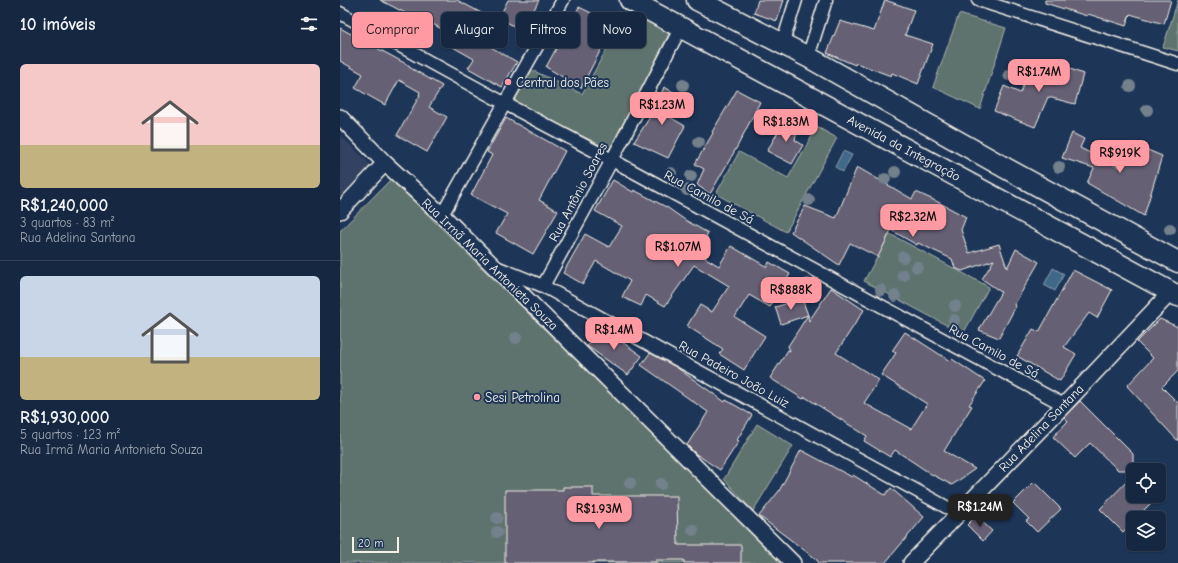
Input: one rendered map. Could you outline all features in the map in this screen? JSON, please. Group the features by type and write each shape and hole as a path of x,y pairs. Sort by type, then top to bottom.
{"main road":[{"name":"Avenida da Integração","path":"630,0 1174,294"},
{"path":"697,0 782,45 808,57 1009,170 1178,262"},
{"path":"994,197 1009,170"},
{"path":"1076,242 1092,214"}],"street":[{"path":"442,215 563,0"},
{"path":"782,45 796,0"},
{"path":"808,57 826,0"},
{"path":"978,0 1178,64"},
{"name":"Rua Camilo de Sá","path":"340,13 1064,405"},
{"name":"Rua Antônio Soares","path":"543,286 612,160 681,27"},
{"name":"Rua Irmã Maria Antonieta Souza","path":"340,117 385,163 442,215 793,563"},
{"path":"340,211 385,163"},
{"name":"Rua Padeiro João Luiz","path":"492,265 543,286 959,514"},
{"name":"Rua Adelina Santana","path":"911,563 1174,294"}],"shaded area":[{"path":"340,135 374,168 340,203"},
{"path":"843,151 852,155 843,172 835,167"},
{"path":"1053,268 1064,274 1055,291 1044,285"}],"green space":[{"path":"1178,0 1178,51 1163,47"},
{"path":"629,8 637,12 627,12"},
{"path":"959,14 1006,28 980,109 933,87"},
{"path":"646,17 671,30 611,150 510,101 532,70 582,94 607,48 646,48"},
{"path":"817,127 837,138 786,232 716,194 739,152 788,178"},
{"name":"Sesi Petrolina","path":"391,179 784,563 340,563 340,231"},
{"path":"890,234 989,287 963,334 864,281"},
{"path":"757,424 793,446 753,511 724,479"}],"building":[{"path":"380,0 457,0 480,12 441,12 441,29 433,24 433,12 403,12"},
{"path":"508,0 539,0 533,12 516,12 516,27 508,23 508,12 502,12"},
{"path":"758,0 784,0 777,21 754,13"},
{"path":"885,0 914,10 905,35 933,44 918,84 892,73 891,76 856,63 855,65 827,53 840,21 874,31"},
{"path":"1045,0 1171,0 1164,24 1130,14 1126,26 1045,3"},
{"path":"579,7 589,12 588,12 588,48 602,48 581,88 546,67 556,48 580,48 580,12 576,12"},
{"path":"340,28 352,35 352,48 377,48 442,86 429,107 447,117 427,152 397,135 420,95 420,92 399,80 385,105 355,88 363,74 340,61"},
{"path":"455,48 492,48 517,62 502,87 468,68 474,59"},
{"path":"1055,63 1083,74 1075,104 1048,97 1035,127 994,111 1004,86 1020,93 1031,64 1051,74"},
{"path":"664,87 681,96 668,116 685,126 668,158 634,142 655,109"},
{"path":"737,90 760,102 737,147 710,194 697,185 704,169 695,164"},
{"path":"506,118 565,151 539,200 558,211 533,254 496,233 507,214 471,195 492,155 487,152"},
{"path":"785,120 798,127 795,140 803,145 792,164 767,151"},
{"path":"1072,133 1084,139 1080,148 1121,168 1131,143 1162,156 1144,216 1087,183 1094,168 1062,158"},
{"path":"857,167 912,199 916,192 966,217 961,230 969,253 999,244 1007,268 1016,249 1039,262 1014,305 1016,306 999,338 979,330 1001,292 982,279 994,260 962,271 955,268 952,259 918,243 917,245 891,230 878,257 850,243 839,265 791,232 805,206 836,218"},
{"path":"613,180 633,192 634,190 668,208 708,233 697,253 719,266 731,246 767,267 769,262 790,274 770,307 749,295 735,317 765,336 744,370 719,354 723,349 687,326 700,305 712,312 729,286 694,265 665,306 646,295 641,306 622,297 630,281 596,261 583,284 563,273 585,234 609,247 622,226 595,211"},
{"path":"1073,270 1112,290 1097,318 1089,313 1064,347 1076,354 1060,381 1017,356 1033,329 1039,332"},
{"path":"831,288 864,310 836,353 879,380 864,403 911,429 927,404 881,375 896,353 892,351 905,332 950,361 952,359 985,381 969,405 972,406 944,451 975,469 952,485 931,474 895,450 890,457 864,441 867,436 805,397 803,399 770,378 788,350 790,351 788,346 808,315 809,321"},
{"path":"802,299 808,315 781,324 775,307"},
{"path":"1160,319 1178,327 1178,371 1162,387 1178,403 1178,441 1127,386 1153,358 1137,342"},
{"path":"601,327 642,356 628,375 587,346"},
{"path":"650,353 676,367 725,402 726,400 752,415 737,440 739,441 720,470 696,454 687,445 708,412 641,365"},
{"path":"1080,401 1133,454 1133,463 1126,463 1126,470 1118,470 1090,443 1075,458 1053,437 1068,421 1064,417"},
{"path":"801,450 852,477 853,475 885,495 891,488 924,517 885,563 819,563 816,559 759,516 779,491"},
{"path":"1034,482 1061,509 1037,532 1026,521 1029,519 1013,503"},
{"path":"1126,482 1126,503 1151,503 1143,511 1126,511 1126,529 1123,532 1100,509"},
{"path":"563,487 593,487 593,496 677,496 678,545 741,545 741,563 684,563 684,560 656,560 656,562 505,563 505,490 563,490"},
{"path":"976,516 992,531 983,541 967,525"}],"place":[{"name":"Central dos Pães","path":"508,82"},
{"name":"Sesi Petrolina","path":"477,397"}]}
